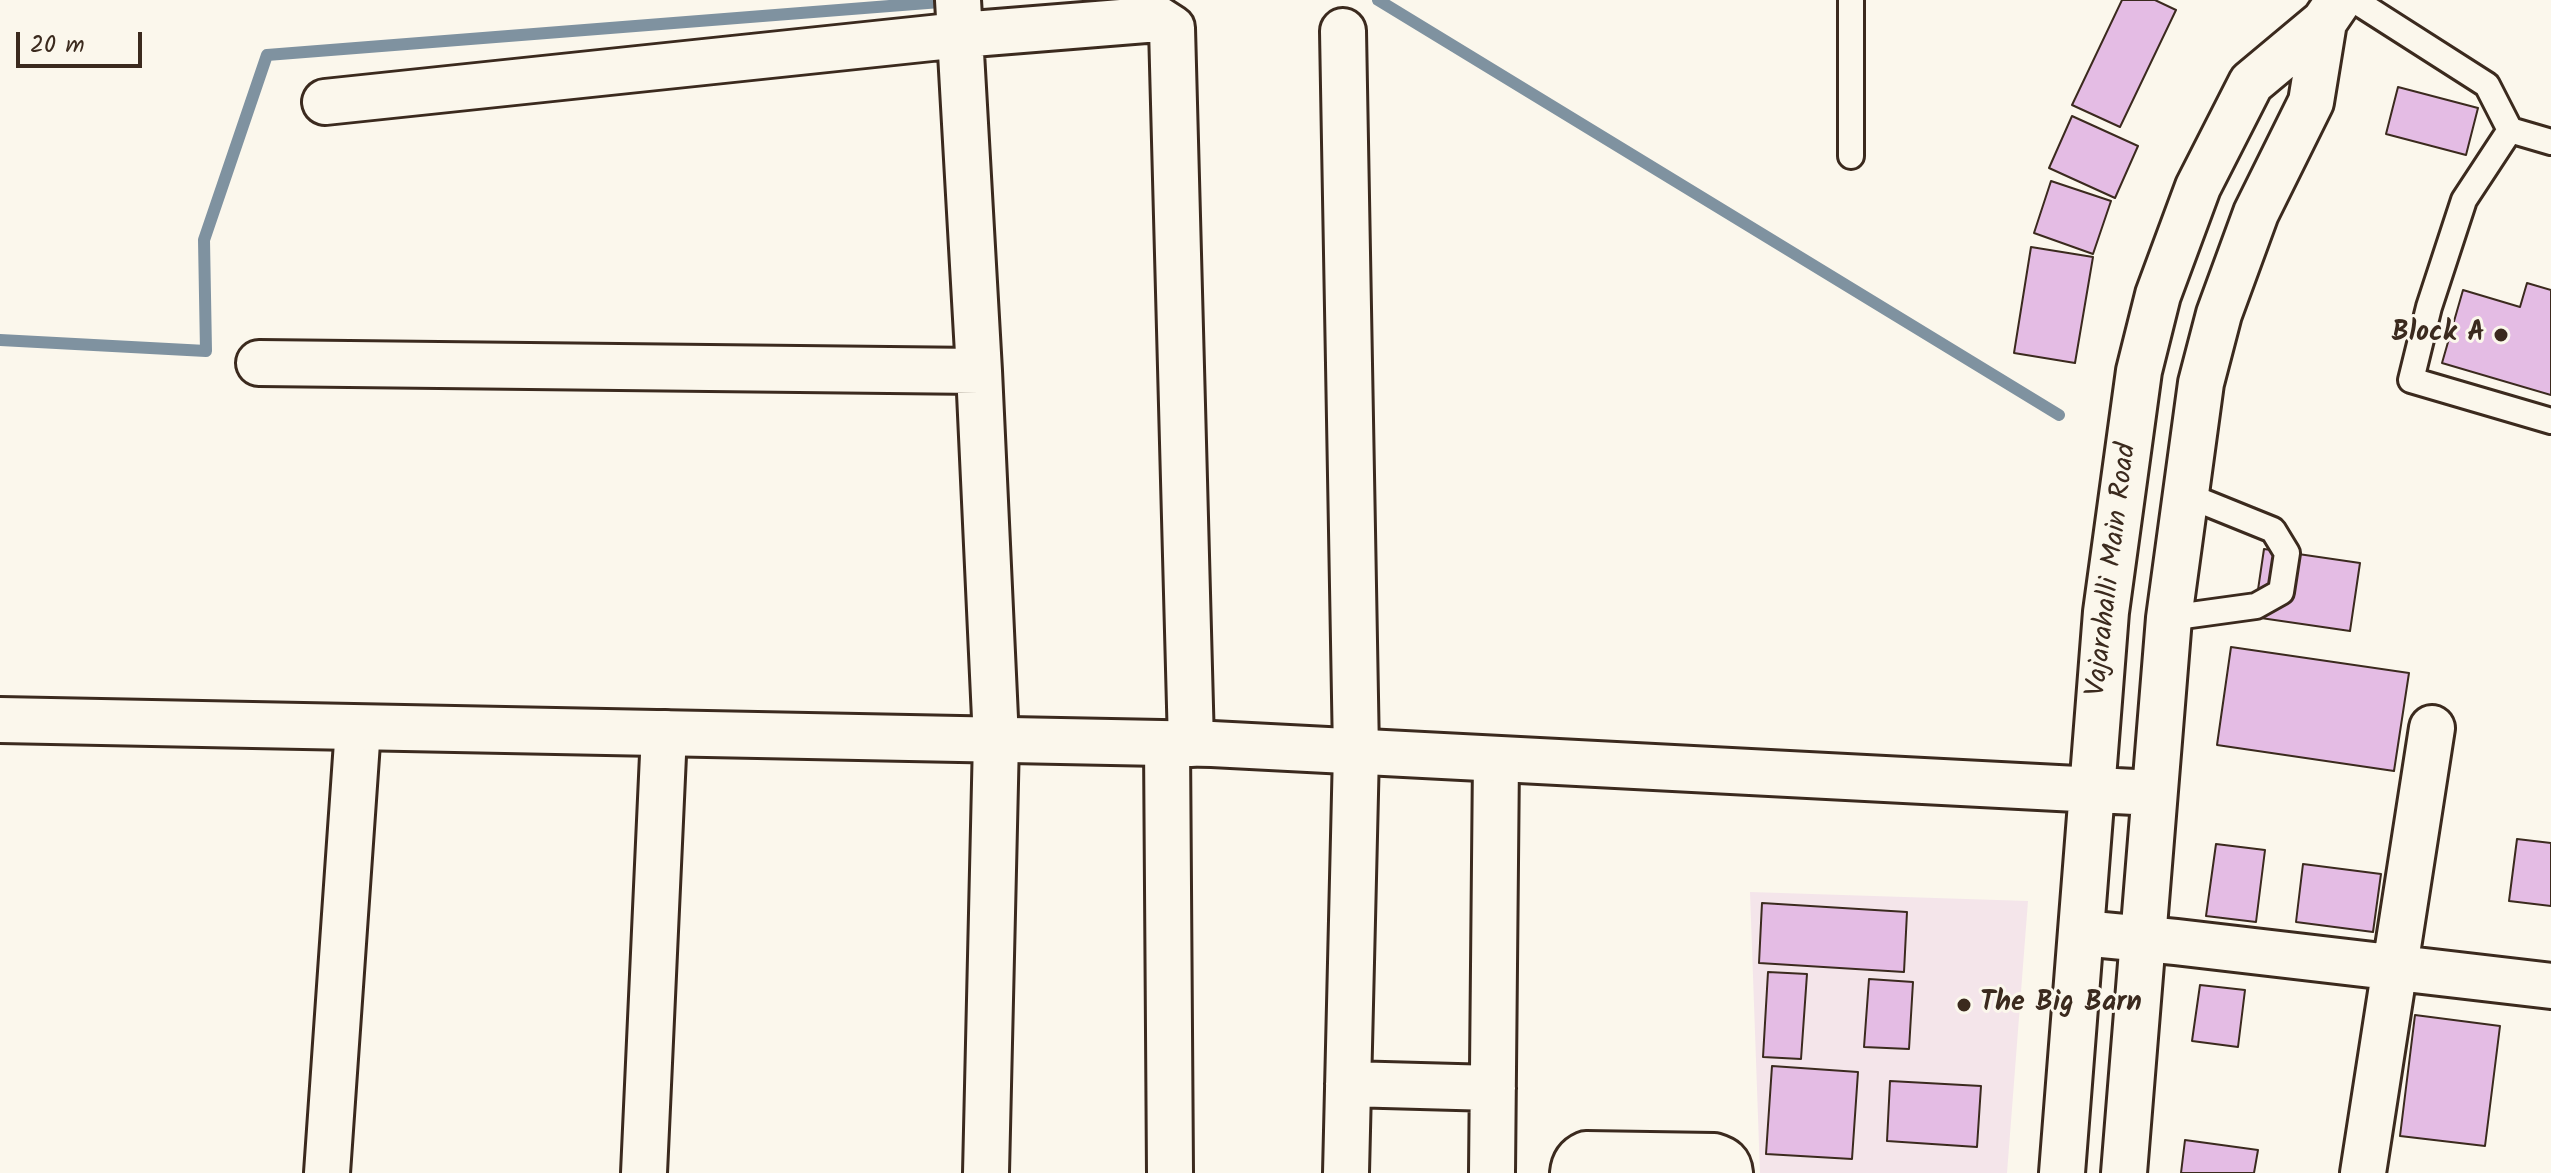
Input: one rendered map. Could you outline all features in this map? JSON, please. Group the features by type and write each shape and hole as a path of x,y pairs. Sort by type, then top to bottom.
{"street":[{"path":"2124,1173 2169,618 2201,383 2219,314 2256,213 2311,102 2339,7"},
{"name":"Vajarahalli Main Road","path":"2062,1173 2106,612 2139,371 2158,295 2198,187 2251,83 2339,7"},
{"path":"325,102 959,18 1158,19 1172,28 1179,744 1170,1173"},
{"path":"959,18 996,740 986,1173"},
{"path":"1343,31 1356,752 1346,1173"},
{"path":"259,363 979,371"},
{"path":"0,720 1179,744 2154,793"},
{"path":"327,1173 358,728"},
{"path":"2363,1173 2432,728"},
{"path":"644,1173 664,733"},
{"path":"1492,1173 1496,759"},
{"path":"2082,933 2551,986"},
{"path":"1348,1084 1493,1088"},
{"path":"1573,1173 1579,1157 1586,1154 1714,1156 1722,1158 1729,1165 1730,1173"}],"lane":[{"path":"1851,0 1851,156"},
{"path":"2339,7 2487,85 2510,130 2551,142"},
{"path":"2510,130 2464,200 2429,307 2411,380 2551,421"},
{"path":"2169,618 2256,606 2281,592 2287,553 2273,530 2184,494"}],"shaded area":[{"path":"1750,892 2028,901 2007,1173 1760,1173"}],"building":[{"path":"2122,0 2155,0 2176,10 2120,127 2072,105"},
{"path":"2398,87 2478,108 2466,155 2386,134"},
{"path":"2072,116 2138,146 2115,198 2049,168"},
{"path":"2051,181 2111,201 2093,254 2034,233"},
{"path":"2031,247 2093,257 2075,363 2014,353"},
{"name":"Block A","path":"2527,283 2551,290 2551,395 2442,363 2463,290 2520,307"},
{"path":"2264,549 2360,563 2350,631 2254,617"},
{"path":"2231,647 2409,673 2394,771 2217,745"},
{"path":"2517,839 2551,843 2551,906 2509,901"},
{"path":"2216,844 2265,850 2256,922 2206,916"},
{"path":"2303,864 2381,874 2373,932 2296,922"},
{"path":"1762,903 1907,912 1904,972 1759,963"},
{"path":"1768,972 1807,974 1801,1059 1763,1057"},
{"path":"1869,979 1913,982 1909,1049 1864,1047"},
{"path":"2200,985 2245,990 2238,1047 2192,1041"},
{"path":"2415,1015 2500,1026 2485,1146 2400,1136"},
{"path":"1772,1066 1858,1072 1852,1159 1766,1154"},
{"path":"1890,1081 1981,1086 1977,1147 1887,1141"},
{"path":"2185,1140 2258,1150 2254,1173 2181,1173"}],"waterway":[{"path":"1378,0 2059,415"},
{"path":"0,340 206,351 204,240 267,55 953,1"}],"place":[{"name":"Block A","path":"2501,335"},
{"name":"The Big Barn","path":"1964,1005"}]}
